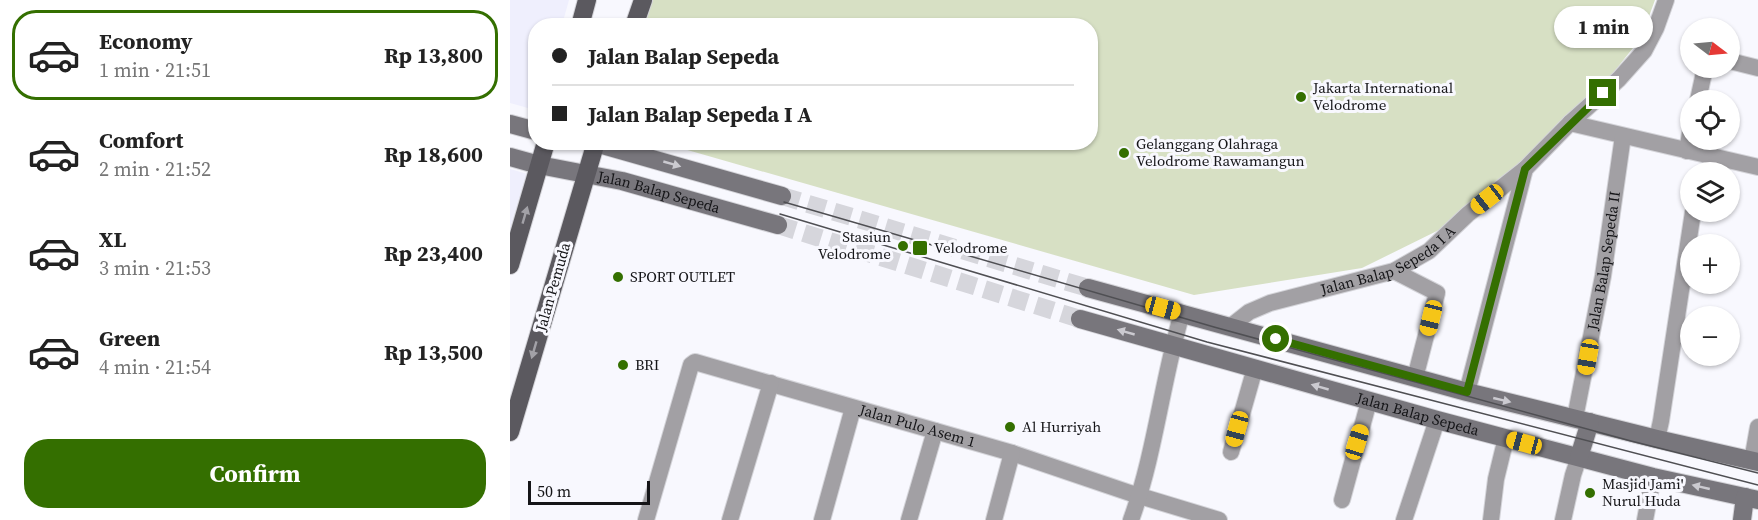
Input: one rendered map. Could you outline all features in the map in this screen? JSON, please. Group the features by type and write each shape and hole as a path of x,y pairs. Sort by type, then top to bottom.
{"main road":[{"path":"582,18 587,0"},
{"path":"637,18 643,0"},
{"path":"510,124 528,129"},
{"path":"510,265 544,150"},
{"name":"Jalan Pemuda","path":"510,432 592,150"},
{"name":"Jalan Balap Sepeda","path":"619,150 782,196"},
{"name":"Jalan Balap Sepeda","path":"510,157 622,181 778,225"},
{"path":"1088,288 1467,392 1755,461"},
{"name":"Jalan Balap Sepeda","path":"1080,319 1437,420 1653,477 1751,499"},
{"path":"1579,458 1582,420"},
{"path":"1742,520 1751,499"}],"street":[{"name":"Jalan Balap Sepeda I A","path":"1230,327 1249,312 1269,303 1394,271 1428,251 1468,214 1525,169 1619,78 1644,51 1656,28 1666,0"},
{"path":"1740,64 1758,68"},
{"path":"1570,123 1758,167"},
{"name":"Jalan Balap Sepeda II","path":"1582,420 1623,136"},
{"path":"1694,150 1697,162"},
{"path":"1467,392 1525,169"},
{"path":"1656,439 1661,421 1691,222"},
{"path":"1394,271 1437,293 1415,378"},
{"path":"1137,511 1182,313"},
{"name":"Jalan Pulo Asem 1","path":"646,520 691,365 695,362 1012,453 1137,511 1219,520"},
{"path":"1231,452 1256,368"},
{"path":"730,520 771,382"},
{"path":"1342,500 1369,401"},
{"path":"822,520 853,408"},
{"path":"1404,520 1437,420"},
{"path":"1755,461 1758,427"},
{"path":"909,520 935,431"},
{"path":"1491,520 1496,478 1506,438"},
{"path":"994,520 1012,453"},
{"path":"1563,520 1579,458"},
{"path":"1645,520 1653,477"}],"shaded area":[{"path":"510,0 569,0 564,18 528,18 528,108 510,103"},
{"path":"510,169 531,175 510,247"}],"green space":[{"name":"Gelanggang Olahraga Velodrome Rawamangun","path":"643,0 1655,0 1641,38 1540,164 1443,228 1362,268 1194,295 687,150 1098,150 1098,18 637,18"}],"tunnel":[{"path":"782,196 1088,288"},
{"path":"778,225 1080,319"}],"tram line":[{"path":"784,202 1214,327 1631,441 1758,473"},
{"path":"780,214 1207,342 1758,485"}],"place":[{"name":"Jakarta International Velodrome","path":"1301,97"},
{"name":"Gelanggang Olahraga Velodrome Rawamangun","path":"1124,153"},
{"name":"Stasiun Velodrome","path":"903,246"},
{"name":"Velodrome","path":"920,248"},
{"name":"SPORT OUTLET","path":"618,277"},
{"name":"BRI","path":"623,365"},
{"name":"Al Hurriyah","path":"1010,427"},
{"name":"Masjid Jami' Nurul Huda","path":"1590,493"}],"route":[{"path":"1276,339 1467,392 1525,169 1603,93"}]}
